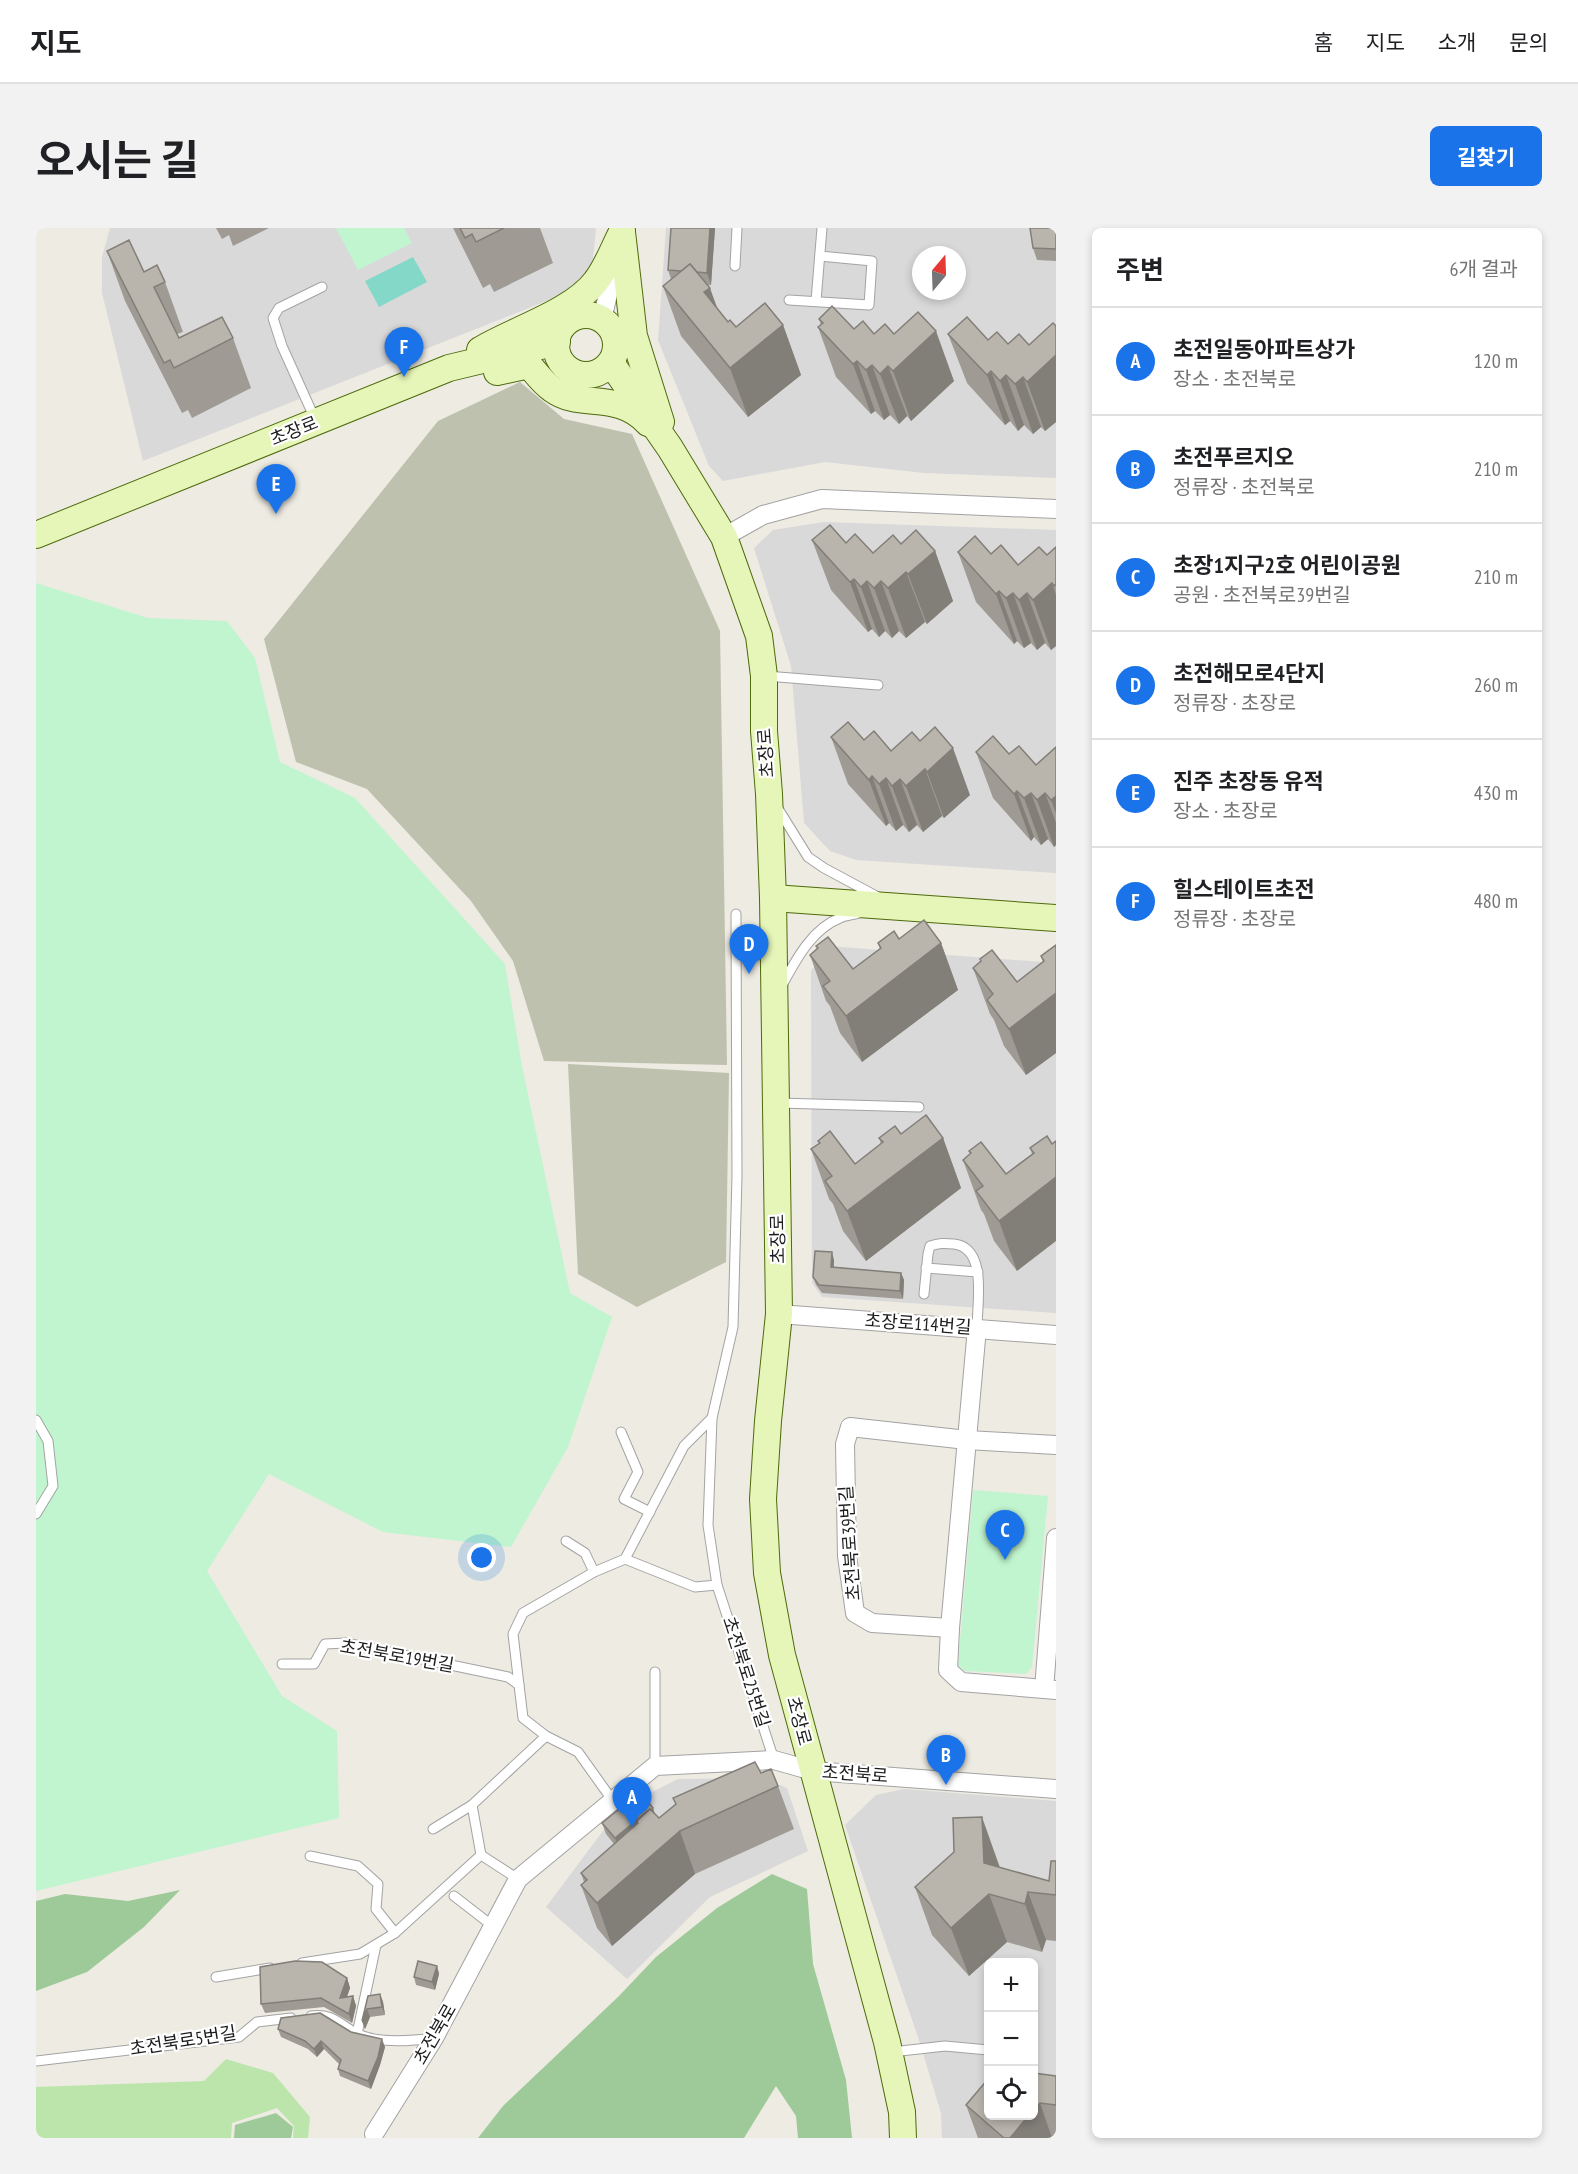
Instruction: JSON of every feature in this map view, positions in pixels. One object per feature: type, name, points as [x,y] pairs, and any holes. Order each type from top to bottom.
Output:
[{"type":"street","points":[[602,320],[623,230]]},
{"type":"street","points":[[449,368],[487,346],[544,319],[579,297],[596,282],[623,230]]},
{"type":"street","points":[[623,230],[634,336],[670,448]]},
{"type":"street","points":[[593,316],[602,320],[615,336],[617,346],[611,363],[601,372],[591,375],[580,375],[571,371],[559,357],[556,342],[560,330],[566,322],[574,318],[593,316]]},
{"type":"street","name":"초장로","points":[[36,535],[449,368],[556,342]]},
{"type":"street","name":"초장로","points":[[611,363],[670,448],[724,537],[759,636],[764,676],[764,731],[770,794],[779,1314],[763,1499],[767,1573],[782,1655],[889,2052],[902,2112],[903,2138]]},
{"type":"street","points":[[449,368],[481,376],[529,366],[553,390],[577,399],[624,406],[640,414],[670,448]]},
{"type":"street","points":[[724,537],[763,515],[822,499],[1056,509]]},
{"type":"street","points":[[773,898],[1056,918]]},
{"type":"street","name":"초장로114번길","points":[[779,1314],[1056,1335]]},
{"type":"street","points":[[977,1328],[948,1670],[961,1682],[1050,1690],[1056,1538]]},
{"type":"street","name":"초전북로39번길","points":[[950,1628],[872,1623],[855,1612],[847,1556],[845,1444],[850,1428],[967,1440],[1056,1445]]},
{"type":"street","name":"초전북로","points":[[376,2136],[434,2038],[518,1879],[655,1766],[774,1760],[813,1771],[1056,1789]]},
{"type":"lane","points":[[735,266],[737,228]]},
{"type":"lane","points":[[816,301],[822,228]]},
{"type":"lane","points":[[789,300],[869,305],[872,261],[820,256]]},
{"type":"lane","points":[[316,422],[282,346],[273,318],[279,308],[322,287]]},
{"type":"lane","points":[[764,676],[878,685]]},
{"type":"lane","points":[[770,794],[808,857],[893,905]]},
{"type":"lane","points":[[775,997],[802,950],[819,932],[839,918],[893,905]]},
{"type":"lane","name":"초전북로25번길","points":[[736,914],[737,1176],[733,1327],[712,1418],[708,1525],[717,1585],[774,1760]]},
{"type":"lane","points":[[777,1103],[919,1107]]},
{"type":"lane","points":[[924,1294],[930,1246],[941,1242],[961,1245],[970,1251],[978,1272],[977,1328]]},
{"type":"lane","points":[[926,1268],[978,1272]]},
{"type":"lane","points":[[613,1801],[578,1752],[546,1736],[523,1718],[513,1634],[523,1613],[594,1572],[625,1559],[684,1446],[712,1418]]},
{"type":"lane","points":[[36,1420],[48,1441],[53,1486],[36,1514]]},
{"type":"lane","points":[[621,1432],[638,1472],[624,1499],[650,1512]]},
{"type":"lane","points":[[566,1541],[585,1553],[594,1572]]},
{"type":"lane","points":[[625,1559],[695,1587],[717,1585]]},
{"type":"lane","name":"초전북로19번길","points":[[282,1664],[314,1664],[325,1644],[346,1643],[508,1677],[519,1685]]},
{"type":"lane","points":[[655,1672],[655,1766]]},
{"type":"lane","points":[[433,1829],[472,1805],[546,1736]]},
{"type":"lane","points":[[472,1805],[481,1855],[518,1879]]},
{"type":"lane","points":[[294,1965],[360,1954],[395,1933],[481,1855]]},
{"type":"lane","points":[[310,1856],[358,1866],[378,1884],[376,1909],[395,1933]]},
{"type":"lane","points":[[454,1896],[494,1927]]},
{"type":"lane","points":[[357,2034],[375,1945]]},
{"type":"lane","points":[[216,1977],[283,1966]]},
{"type":"lane","name":"초전북로5번길","points":[[36,2061],[239,2037],[257,2022],[324,2014],[357,2034],[390,2041],[434,2038]]},
{"type":"lane","points":[[889,2052],[945,2046],[984,2050]]},
{"type":"shaded area","points":[[110,228],[596,228],[592,269],[582,287],[143,461],[102,293],[102,257]]},
{"type":"shaded area","points":[[666,228],[1056,228],[1056,478],[924,473],[825,462],[723,481],[709,466],[658,340]]},
{"type":"shaded area","points":[[413,257],[427,282],[379,307],[365,281]]},
{"type":"shaded area","points":[[520,382],[564,419],[632,434],[720,631],[727,1065],[544,1061],[513,961],[471,901],[367,789],[296,762],[264,639],[438,421]]},
{"type":"shaded area","points":[[824,522],[1056,530],[1056,873],[856,860],[830,851],[804,823],[791,666],[754,548],[773,530]]},
{"type":"shaded area","points":[[828,946],[1056,963],[1056,1313],[822,1297],[812,1283],[811,971]]},
{"type":"shaded area","points":[[568,1064],[729,1073],[726,1262],[637,1307],[578,1274]]},
{"type":"shaded area","points":[[762,1778],[787,1788],[808,1851],[710,1897],[627,1979],[546,1907],[620,1808],[678,1779]]},
{"type":"shaded area","points":[[904,1789],[1056,1801],[1056,2138],[942,2138],[941,2113],[919,2040],[845,1825],[876,1795]]},
{"type":"green space","points":[[336,228],[404,228],[412,243],[358,270]]},
{"type":"green space","points":[[36,583],[148,618],[227,621],[255,658],[280,762],[355,798],[505,964],[522,1066],[570,1293],[612,1317],[568,1447],[511,1547],[383,1532],[269,1474],[207,1571],[282,1696],[337,1731],[339,1818],[36,1891]]},
{"type":"green space","points":[[973,1490],[1048,1496],[1032,1667],[1026,1674],[965,1671],[958,1665]]},
{"type":"green space","points":[[772,1874],[807,1889],[813,1964],[846,2080],[852,2138],[798,2138],[796,2116],[776,2086],[744,2138],[478,2138],[503,2106],[619,1996],[656,1957],[717,1908]]},
{"type":"green space","points":[[180,1890],[144,1927],[87,1972],[36,1991],[36,1901],[65,1894],[128,1901]]},
{"type":"green space","points":[[226,2059],[273,2073],[310,2117],[308,2138],[293,2138],[294,2126],[277,2108],[232,2123],[231,2138],[36,2138],[36,2087],[204,2081]]},
{"type":"green space","points":[[276,2113],[293,2127],[291,2138],[234,2138],[235,2125]]},
{"type":"building","points":[[460,228],[504,228],[476,242],[472,234],[465,238]]},
{"type":"building","points":[[671,228],[710,228],[707,273],[697,272],[690,264],[681,271],[668,270]]},
{"type":"building","points":[[1030,228],[1056,228],[1056,249],[1033,248]]},
{"type":"building","points":[[129,240],[144,272],[157,265],[165,282],[154,287],[179,338],[222,317],[233,338],[174,368],[170,360],[164,363],[107,251]]},
{"type":"building","points":[[690,264],[710,288],[704,292],[728,322],[730,320],[736,327],[765,303],[783,325],[730,368],[663,286]]},
{"type":"building","points":[[832,306],[854,329],[863,321],[874,334],[885,324],[894,334],[918,312],[936,331],[893,371],[888,366],[880,374],[872,365],[866,370],[857,361],[853,364],[818,327],[823,323],[819,319]]},
{"type":"building","points":[[967,317],[988,340],[997,332],[1008,344],[1019,334],[1029,345],[1053,323],[1056,326],[1056,355],[1027,382],[1023,377],[1015,384],[1006,375],[1000,381],[991,371],[987,375],[948,334]]},
{"type":"building","points":[[830,525],[846,543],[855,534],[873,553],[893,535],[901,544],[916,530],[935,551],[888,588],[881,581],[874,588],[867,581],[861,587],[854,579],[850,582],[812,540]]},
{"type":"building","points":[[975,536],[991,554],[1001,545],[1018,565],[1039,547],[1047,555],[1056,547],[1056,584],[1054,586],[1052,583],[1033,600],[1027,593],[1019,600],[1013,593],[1006,598],[999,591],[996,594],[958,552]]},
{"type":"building","points":[[848,722],[864,740],[874,731],[891,751],[912,732],[920,741],[935,727],[953,748],[927,772],[925,769],[906,786],[900,779],[892,786],[886,778],[879,784],[872,776],[869,780],[831,737]]},
{"type":"building","points":[[993,736],[1009,754],[1019,746],[1036,765],[1056,747],[1056,796],[1051,800],[1045,793],[1037,800],[1031,793],[1024,798],[1017,791],[1014,794],[976,752]]},
{"type":"building","points":[[924,920],[941,943],[846,1016],[823,986],[830,981],[810,955],[818,948],[816,946],[828,937],[853,969],[881,948],[878,943],[894,931],[899,939]]},
{"type":"building","points":[[1056,945],[1056,993],[1009,1029],[987,1000],[993,994],[973,968],[992,950],[1017,982],[1044,961],[1041,956]]},
{"type":"building","points":[[926,1115],[943,1138],[847,1211],[825,1181],[832,1176],[811,1149],[820,1143],[818,1141],[830,1131],[855,1164],[883,1142],[879,1138],[895,1126],[901,1134]]},
{"type":"building","points":[[1047,1136],[1052,1144],[1056,1141],[1056,1177],[999,1221],[976,1191],[983,1186],[963,1160],[971,1153],[969,1151],[981,1142],[1006,1174],[1034,1153],[1030,1148]]},
{"type":"building","points":[[815,1251],[832,1252],[831,1267],[901,1273],[900,1291],[819,1285],[813,1277]]},
{"type":"building","points":[[755,1762],[761,1773],[771,1769],[778,1786],[680,1831],[597,1903],[581,1885],[587,1880],[581,1873],[638,1823],[637,1821],[650,1809],[659,1818],[676,1804],[673,1798]]},
{"type":"building","points":[[640,1792],[653,1808],[615,1838],[602,1823]]},
{"type":"building","points":[[982,1817],[984,1863],[1049,1881],[1051,1861],[1056,1861],[1056,1895],[1028,1892],[1025,1904],[989,1894],[951,1928],[915,1887],[954,1852],[953,1818]]},
{"type":"building","points":[[295,1961],[322,1962],[347,1978],[340,1998],[353,1996],[349,2014],[321,1998],[261,2004],[260,1967]]},
{"type":"building","points":[[418,1961],[437,1966],[432,1982],[414,1977]]},
{"type":"building","points":[[380,1994],[382,2007],[367,2009],[362,2021],[368,1996]]},
{"type":"building","points":[[320,2013],[351,2032],[382,2039],[378,2057],[368,2081],[338,2069],[341,2060],[321,2041],[314,2049],[305,2041],[278,2029],[281,2018]]},
{"type":"building","points":[[1038,2074],[1056,2076],[1056,2105],[1040,2103],[1038,2106]]},
{"type":"building","points":[[984,2084],[984,2120],[1025,2120],[1010,2138],[1004,2138],[966,2105]]},
{"type":"place","name":"힐스테이트초전","points":[[404,377]]},
{"type":"place","name":"진주 초장동 유적","points":[[276,514]]},
{"type":"place","name":"초전해모로4단지","points":[[749,974]]},
{"type":"place","name":"초장1지구2호 어린이공원","points":[[1005,1560]]},
{"type":"place","name":"초전푸르지오","points":[[946,1785]]},
{"type":"place","name":"초전일동아파트상가","points":[[632,1827]]}]
